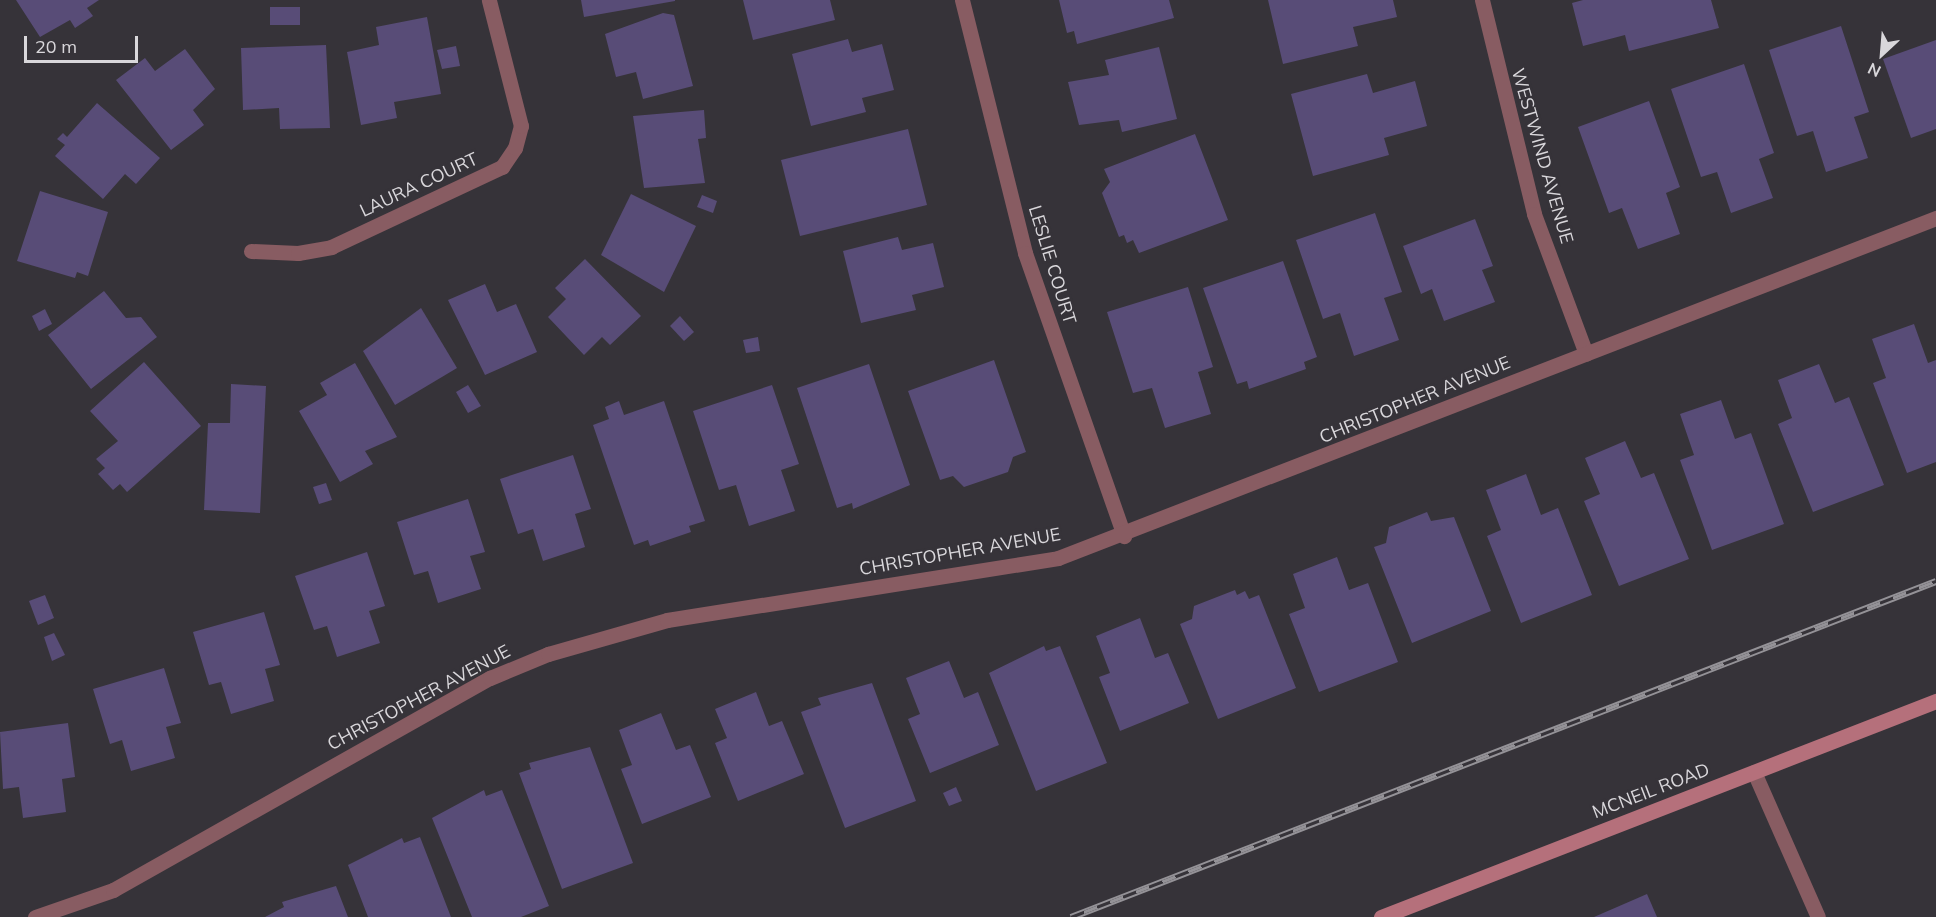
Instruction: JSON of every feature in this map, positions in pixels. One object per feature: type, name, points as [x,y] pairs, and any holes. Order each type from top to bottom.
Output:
[{"type":"main road","name":"MCNEIL ROAD","points":[[1381,917],[1936,701]]},
{"type":"street","name":"LAURA COURT","points":[[251,251],[298,254],[331,247],[502,166],[516,148],[521,126],[489,0]]},
{"type":"street","name":"LESLIE COURT","points":[[962,0],[1025,253],[1124,536]]},
{"type":"street","name":"WESTWIND AVENUE","points":[[1482,0],[1534,214],[1586,354]]},
{"type":"street","name":"CHRISTOPHER AVENUE","points":[[35,917],[113,890],[490,678],[548,654],[667,620],[1058,558],[1124,536],[1936,218]]},
{"type":"street","points":[[1754,772],[1818,917]]},
{"type":"building","points":[[16,0],[99,0],[87,8],[93,16],[75,28],[70,20],[40,37]]},
{"type":"building","points":[[581,0],[675,0],[675,1],[584,17]]},
{"type":"building","points":[[743,0],[830,0],[835,20],[753,40]]},
{"type":"building","points":[[1059,0],[1169,0],[1174,18],[1077,44],[1074,31],[1067,33]]},
{"type":"building","points":[[1268,0],[1393,0],[1397,17],[1353,27],[1358,46],[1283,64]]},
{"type":"building","points":[[1583,0],[1711,0],[1719,28],[1629,51],[1625,35],[1583,46],[1572,3]]},
{"type":"building","points":[[270,7],[300,7],[300,25],[270,25]]},
{"type":"building","points":[[663,13],[674,15],[693,86],[643,99],[636,72],[616,77],[605,34]]},
{"type":"building","points":[[427,17],[441,94],[394,102],[397,118],[361,125],[347,52],[379,45],[376,27]]},
{"type":"building","points":[[1841,26],[1869,112],[1854,117],[1868,158],[1826,172],[1813,131],[1797,136],[1769,50]]},
{"type":"building","points":[[848,39],[852,52],[882,44],[894,90],[862,98],[866,112],[811,126],[792,54]]},
{"type":"building","points":[[1936,40],[1936,129],[1911,138],[1883,59]]},
{"type":"building","points":[[326,45],[330,128],[280,129],[279,108],[243,110],[241,48]]},
{"type":"building","points":[[456,46],[460,66],[442,69],[437,50]]},
{"type":"building","points":[[1159,47],[1177,119],[1122,132],[1119,120],[1079,125],[1068,82],[1109,75],[1105,60]]},
{"type":"building","points":[[185,49],[215,89],[193,110],[204,125],[171,150],[116,80],[145,58],[155,71]]},
{"type":"building","points":[[1744,64],[1774,153],[1759,159],[1773,198],[1731,213],[1717,172],[1701,177],[1671,89]]},
{"type":"building","points":[[1367,74],[1373,93],[1415,81],[1427,126],[1384,138],[1389,155],[1313,176],[1291,94]]},
{"type":"building","points":[[1649,101],[1680,187],[1666,193],[1680,234],[1638,249],[1622,208],[1609,213],[1578,127]]},
{"type":"building","points":[[97,103],[160,158],[136,184],[125,174],[103,199],[55,156],[65,145],[57,139],[63,133],[67,137]]},
{"type":"building","points":[[704,110],[706,138],[698,139],[705,183],[644,188],[633,116]]},
{"type":"building","points":[[908,129],[927,205],[800,236],[781,160]]},
{"type":"building","points":[[1195,134],[1228,220],[1139,253],[1133,240],[1127,243],[1124,235],[1119,237],[1102,193],[1110,182],[1104,169]]},
{"type":"building","points":[[40,191],[108,212],[88,276],[77,272],[75,278],[17,261]]},
{"type":"building","points":[[631,194],[696,226],[664,292],[601,255]]},
{"type":"building","points":[[702,195],[717,201],[713,213],[697,207]]},
{"type":"building","points":[[1375,213],[1402,292],[1384,298],[1399,340],[1354,356],[1340,313],[1323,319],[1296,240]]},
{"type":"building","points":[[1475,219],[1493,266],[1482,270],[1495,302],[1444,321],[1432,289],[1421,294],[1403,246]]},
{"type":"building","points":[[898,237],[902,250],[933,243],[944,287],[912,295],[916,310],[861,323],[843,251]]},
{"type":"building","points":[[585,259],[641,316],[610,345],[602,337],[584,355],[548,317],[566,299],[555,288]]},
{"type":"building","points":[[1283,261],[1317,357],[1304,362],[1306,369],[1249,389],[1247,381],[1237,384],[1203,288]]},
{"type":"building","points":[[485,284],[497,312],[516,304],[537,352],[485,375],[448,300]]},
{"type":"building","points":[[1188,287],[1213,367],[1198,372],[1211,414],[1165,428],[1152,388],[1133,393],[1107,312]]},
{"type":"building","points":[[104,291],[126,318],[141,317],[157,337],[91,389],[48,335]]},
{"type":"building","points":[[421,308],[457,368],[395,405],[363,351]]},
{"type":"building","points":[[45,309],[52,324],[39,331],[32,316]]},
{"type":"building","points":[[680,316],[694,332],[684,341],[670,326]]},
{"type":"building","points":[[1914,324],[1928,363],[1936,360],[1936,462],[1907,473],[1873,383],[1886,378],[1872,339]]},
{"type":"building","points":[[758,337],[760,351],[746,353],[743,340]]},
{"type":"building","points":[[994,360],[1026,452],[1013,457],[1008,472],[964,487],[953,476],[940,480],[908,391]]},
{"type":"building","points":[[144,362],[201,426],[127,492],[120,484],[113,490],[98,474],[105,468],[96,459],[118,441],[90,411]]},
{"type":"building","points":[[355,363],[397,437],[365,451],[373,464],[340,482],[299,411],[327,395],[320,383]]},
{"type":"building","points":[[869,364],[910,485],[853,509],[852,503],[837,508],[797,388]]},
{"type":"building","points":[[1819,364],[1835,403],[1849,397],[1884,485],[1813,512],[1778,424],[1792,418],[1778,380]]},
{"type":"building","points":[[231,384],[266,386],[260,513],[204,510],[208,423],[230,423]]},
{"type":"building","points":[[468,385],[481,406],[468,413],[456,392]]},
{"type":"building","points":[[772,385],[799,464],[781,470],[795,511],[749,526],[736,485],[719,490],[693,411]]},
{"type":"building","points":[[1721,400],[1735,439],[1751,433],[1784,524],[1712,550],[1680,460],[1694,455],[1680,414]]},
{"type":"building","points":[[619,401],[624,415],[664,401],[705,521],[689,526],[691,532],[650,546],[648,540],[634,545],[593,425],[609,419],[605,407]]},
{"type":"building","points":[[1625,441],[1641,478],[1654,473],[1689,559],[1619,586],[1584,501],[1600,494],[1585,458]]},
{"type":"building","points":[[573,455],[591,509],[575,514],[585,547],[543,561],[533,529],[518,534],[500,479]]},
{"type":"building","points":[[1526,474],[1541,515],[1558,508],[1592,595],[1521,623],[1487,536],[1501,530],[1486,490]]},
{"type":"building","points":[[326,483],[332,500],[319,504],[313,487]]},
{"type":"building","points":[[468,499],[485,552],[470,556],[481,589],[438,603],[428,571],[414,575],[397,522]]},
{"type":"building","points":[[1427,512],[1431,521],[1454,517],[1491,611],[1412,643],[1374,547],[1386,543],[1389,527]]},
{"type":"building","points":[[367,552],[385,606],[369,611],[380,643],[337,657],[327,626],[314,630],[295,576]]},
{"type":"building","points":[[1337,557],[1349,590],[1368,583],[1398,662],[1319,692],[1289,614],[1305,608],[1293,574]]},
{"type":"building","points":[[1235,590],[1237,595],[1245,591],[1249,599],[1259,595],[1296,688],[1218,719],[1180,624],[1192,619],[1194,606]]},
{"type":"building","points":[[45,595],[54,618],[38,625],[29,601]]},
{"type":"building","points":[[264,612],[280,665],[265,669],[274,701],[231,714],[221,682],[209,685],[193,632]]},
{"type":"building","points":[[1140,618],[1155,658],[1168,653],[1189,703],[1120,731],[1099,677],[1110,673],[1096,636]]},
{"type":"building","points":[[54,633],[65,655],[52,661],[44,637]]},
{"type":"building","points":[[1044,646],[1046,651],[1060,646],[1107,763],[1036,791],[989,673]]},
{"type":"building","points":[[949,661],[964,698],[978,692],[999,745],[930,773],[908,719],[920,714],[906,678]]},
{"type":"building","points":[[164,668],[181,723],[166,727],[175,758],[131,771],[122,740],[110,744],[93,689]]},
{"type":"building","points":[[872,683],[916,801],[845,828],[801,712],[821,705],[818,698]]},
{"type":"building","points":[[756,692],[769,726],[782,721],[804,774],[738,801],[715,743],[727,738],[715,709]]},
{"type":"building","points":[[661,713],[676,750],[690,745],[711,797],[642,824],[621,769],[632,765],[619,730]]},
{"type":"building","points":[[68,723],[75,777],[62,779],[66,812],[23,818],[19,787],[3,789],[0,732]]},
{"type":"building","points":[[590,747],[633,863],[562,889],[519,773],[531,769],[529,763]]},
{"type":"building","points":[[956,787],[962,801],[949,806],[943,793]]},
{"type":"building","points":[[484,790],[486,796],[502,790],[549,906],[521,917],[472,917],[432,818]]},
{"type":"building","points":[[420,837],[451,917],[368,917],[348,865],[402,838],[404,843]]},
{"type":"building","points":[[336,886],[348,917],[265,917],[284,907],[282,902]]},
{"type":"building","points":[[1647,894],[1657,917],[1594,917]]},
{"type":"railway","points":[[1071,917],[1936,581]]}]
